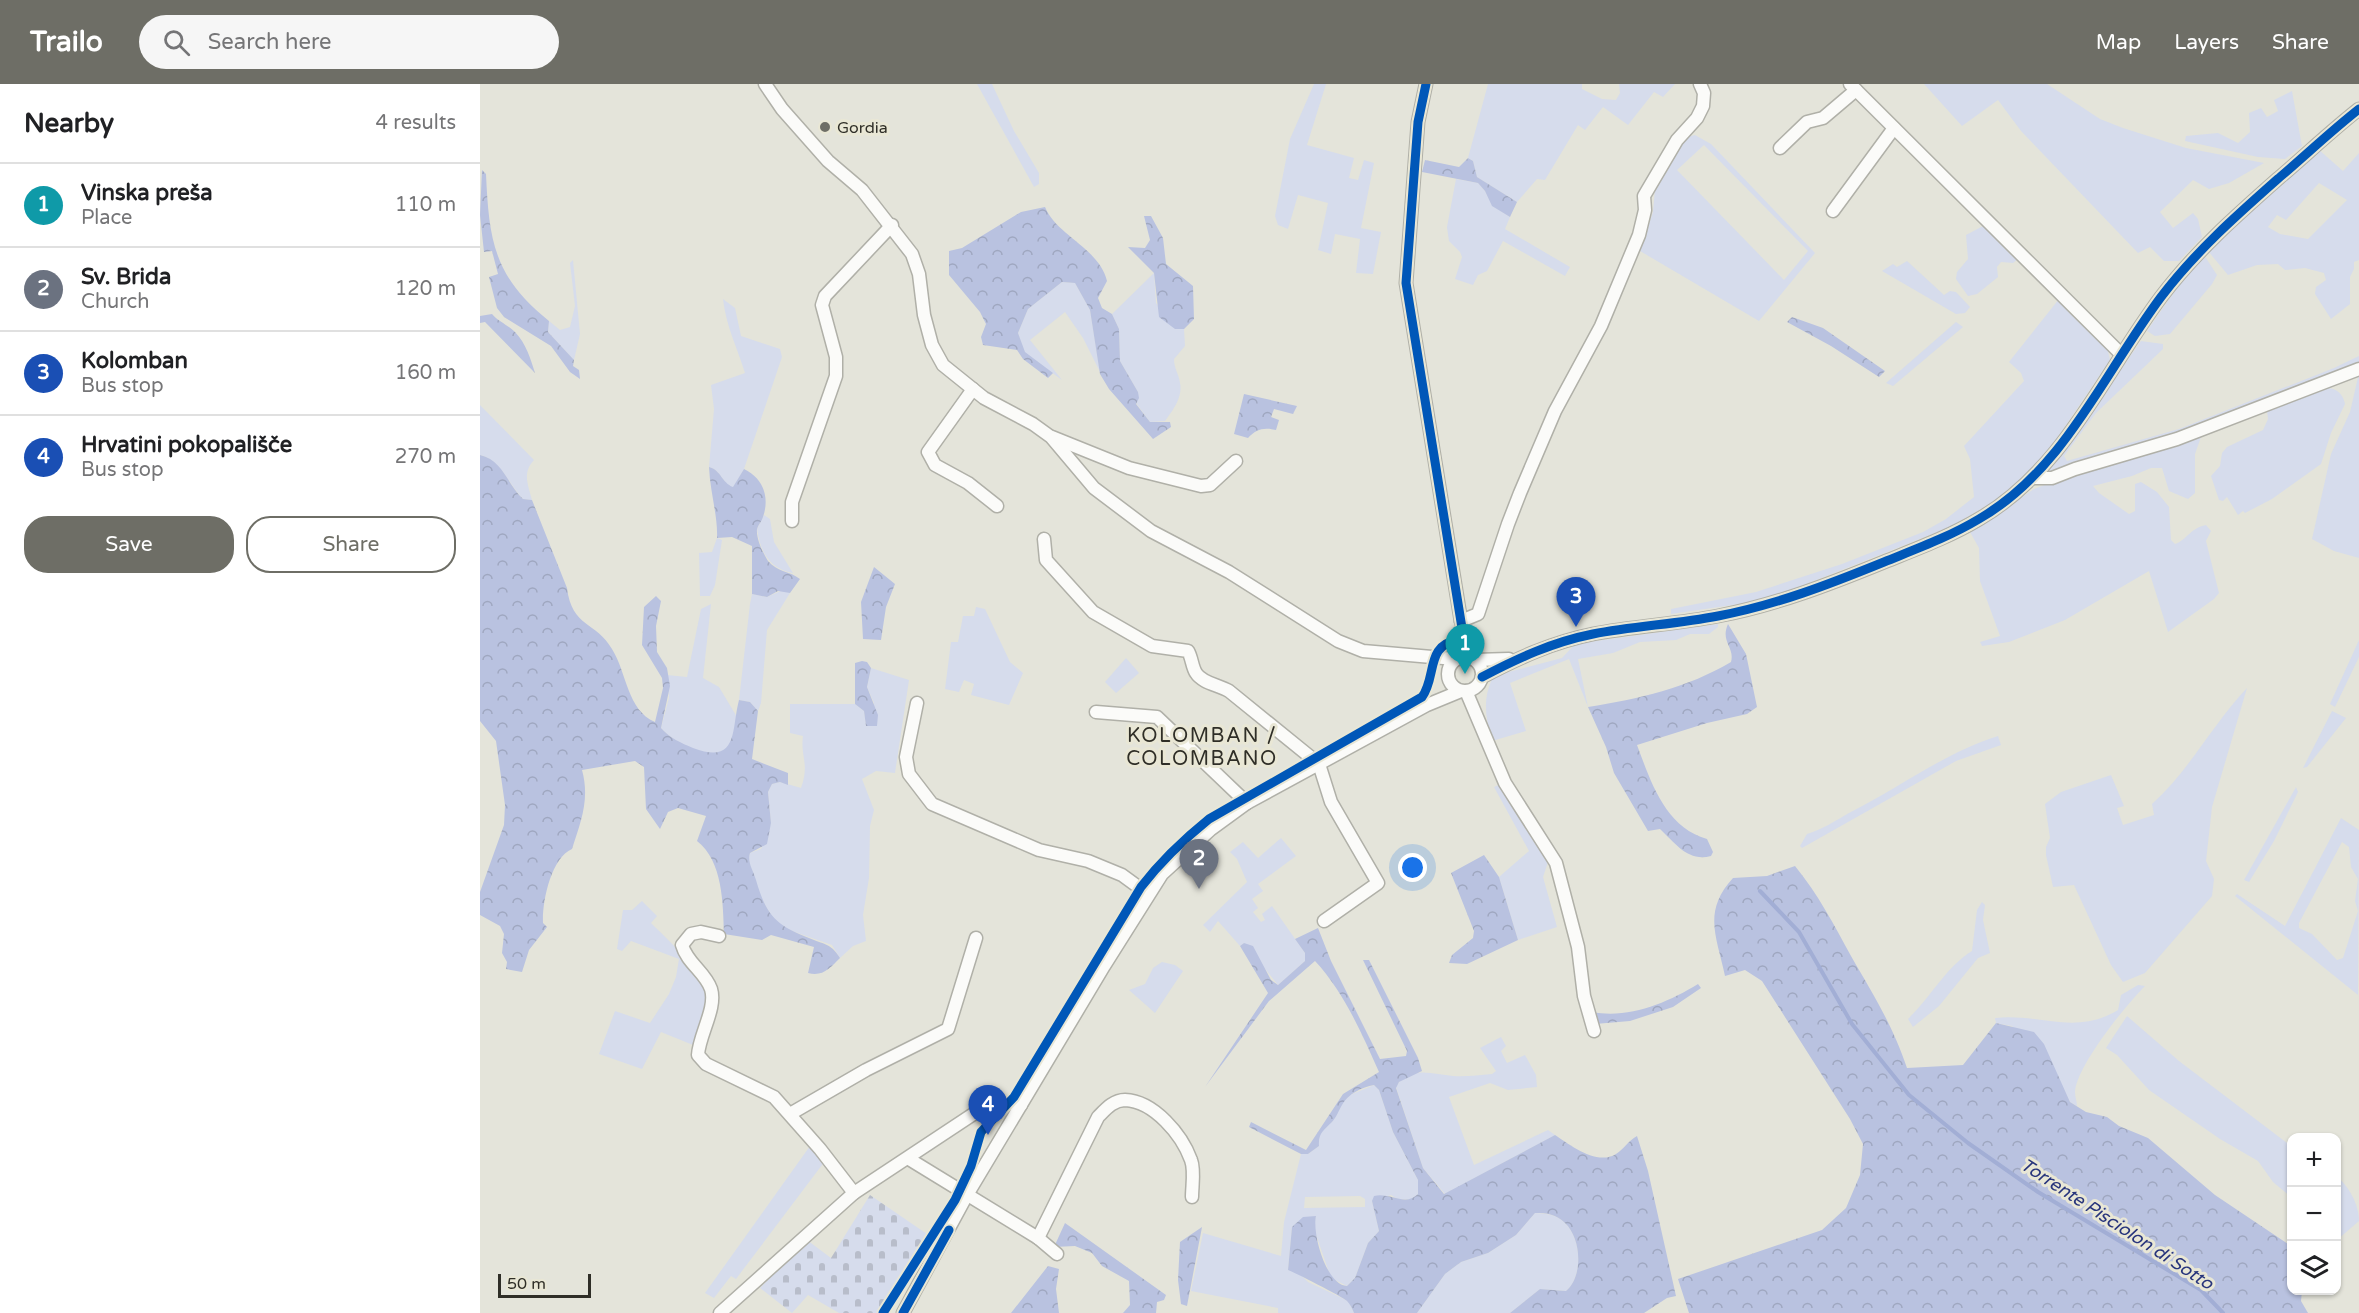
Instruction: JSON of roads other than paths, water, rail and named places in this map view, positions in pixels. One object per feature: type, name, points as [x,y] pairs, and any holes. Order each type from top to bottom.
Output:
[{"type":"street","points":[[765,84],[782,109],[828,161],[862,190],[892,225],[912,254],[919,274],[924,315],[932,345],[944,365],[973,389],[1051,437],[1129,468],[1201,486],[1210,485],[1236,461]]},
{"type":"street","points":[[1426,84],[1418,122],[1406,283],[1462,625],[1474,659],[1481,668],[1471,686],[1485,742],[1505,783],[1556,863],[1578,947],[1584,996],[1594,1031]]},
{"type":"street","points":[[1471,686],[1452,686],[1448,677],[1449,666],[1456,659],[1462,625],[1479,614],[1520,493],[1555,411],[1601,327],[1639,235],[1645,210],[1644,196],[1677,140],[1697,118],[1703,106],[1704,93],[1700,84]]},
{"type":"street","points":[[1780,148],[1807,122],[1823,118],[1853,87],[2121,354]]},
{"type":"street","points":[[903,1313],[967,1195],[1148,894],[1162,874],[1210,830],[1246,803],[1427,705],[1471,686],[1514,659],[1593,634],[1715,617],[1760,607],[1801,594],[1938,540],[1997,508],[2015,496],[2033,478],[2076,424],[2121,354],[2188,264],[2222,227],[2318,140],[2359,109]]},
{"type":"street","points":[[1833,211],[1894,128]]},
{"type":"street","points":[[792,521],[792,502],[836,376],[836,357],[822,305],[825,296],[892,225]]},
{"type":"street","points":[[2033,478],[2052,478],[2177,439],[2359,369]]},
{"type":"street","points":[[973,389],[928,452],[935,465],[968,483],[997,506]]},
{"type":"street","points":[[1051,437],[1094,488],[1151,531],[1229,572],[1338,641],[1363,651],[1419,657],[1514,659]]},
{"type":"street","points":[[1044,539],[1046,560],[1093,612],[1152,646],[1188,651],[1194,672],[1200,679],[1216,683],[1229,691],[1319,764],[1330,802],[1378,883],[1324,921]]},
{"type":"street","points":[[1419,657],[1448,677]]},
{"type":"street","points":[[1427,705],[1448,677]]},
{"type":"street","points":[[917,703],[906,758],[909,774],[932,804],[1039,850],[1096,865],[1122,875],[1148,894]]},
{"type":"street","points":[[1096,712],[1157,717],[1246,803]]},
{"type":"street","points":[[719,936],[701,932],[691,934],[682,945],[684,953],[712,991],[712,1002],[698,1055],[706,1064],[774,1097],[854,1193]]},
{"type":"street","points":[[789,1114],[866,1070],[948,1029],[976,938]]},
{"type":"street","points":[[1038,1238],[1098,1117],[1113,1103],[1125,1100],[1146,1107],[1171,1126],[1192,1161],[1192,1197]]},
{"type":"street","points":[[720,1313],[854,1193],[909,1159],[984,1107],[996,1103],[1021,1105]]},
{"type":"street","points":[[909,1159],[1038,1238],[1057,1254]]},
{"type":"waterway","name":"Torrente Pisciolon di Sotto","points":[[1760,891],[1799,932],[1852,1024],[1909,1095],[1968,1143],[2038,1192],[2201,1290],[2223,1313]]},
{"type":"place","name":"Gordia","points":[[825,127]]},
{"type":"place","name":"Kolomban","points":[[1576,627]]},
{"type":"place","name":"Vinska preša","points":[[1465,674]]},
{"type":"place","name":"Sv. Brida","points":[[1199,889]]},
{"type":"place","name":"Hrvatini pokopališče","points":[[988,1135]]},
{"type":"district","name":"KOLOMBAN / COLOMBANO","points":[[1202,746]]}]
